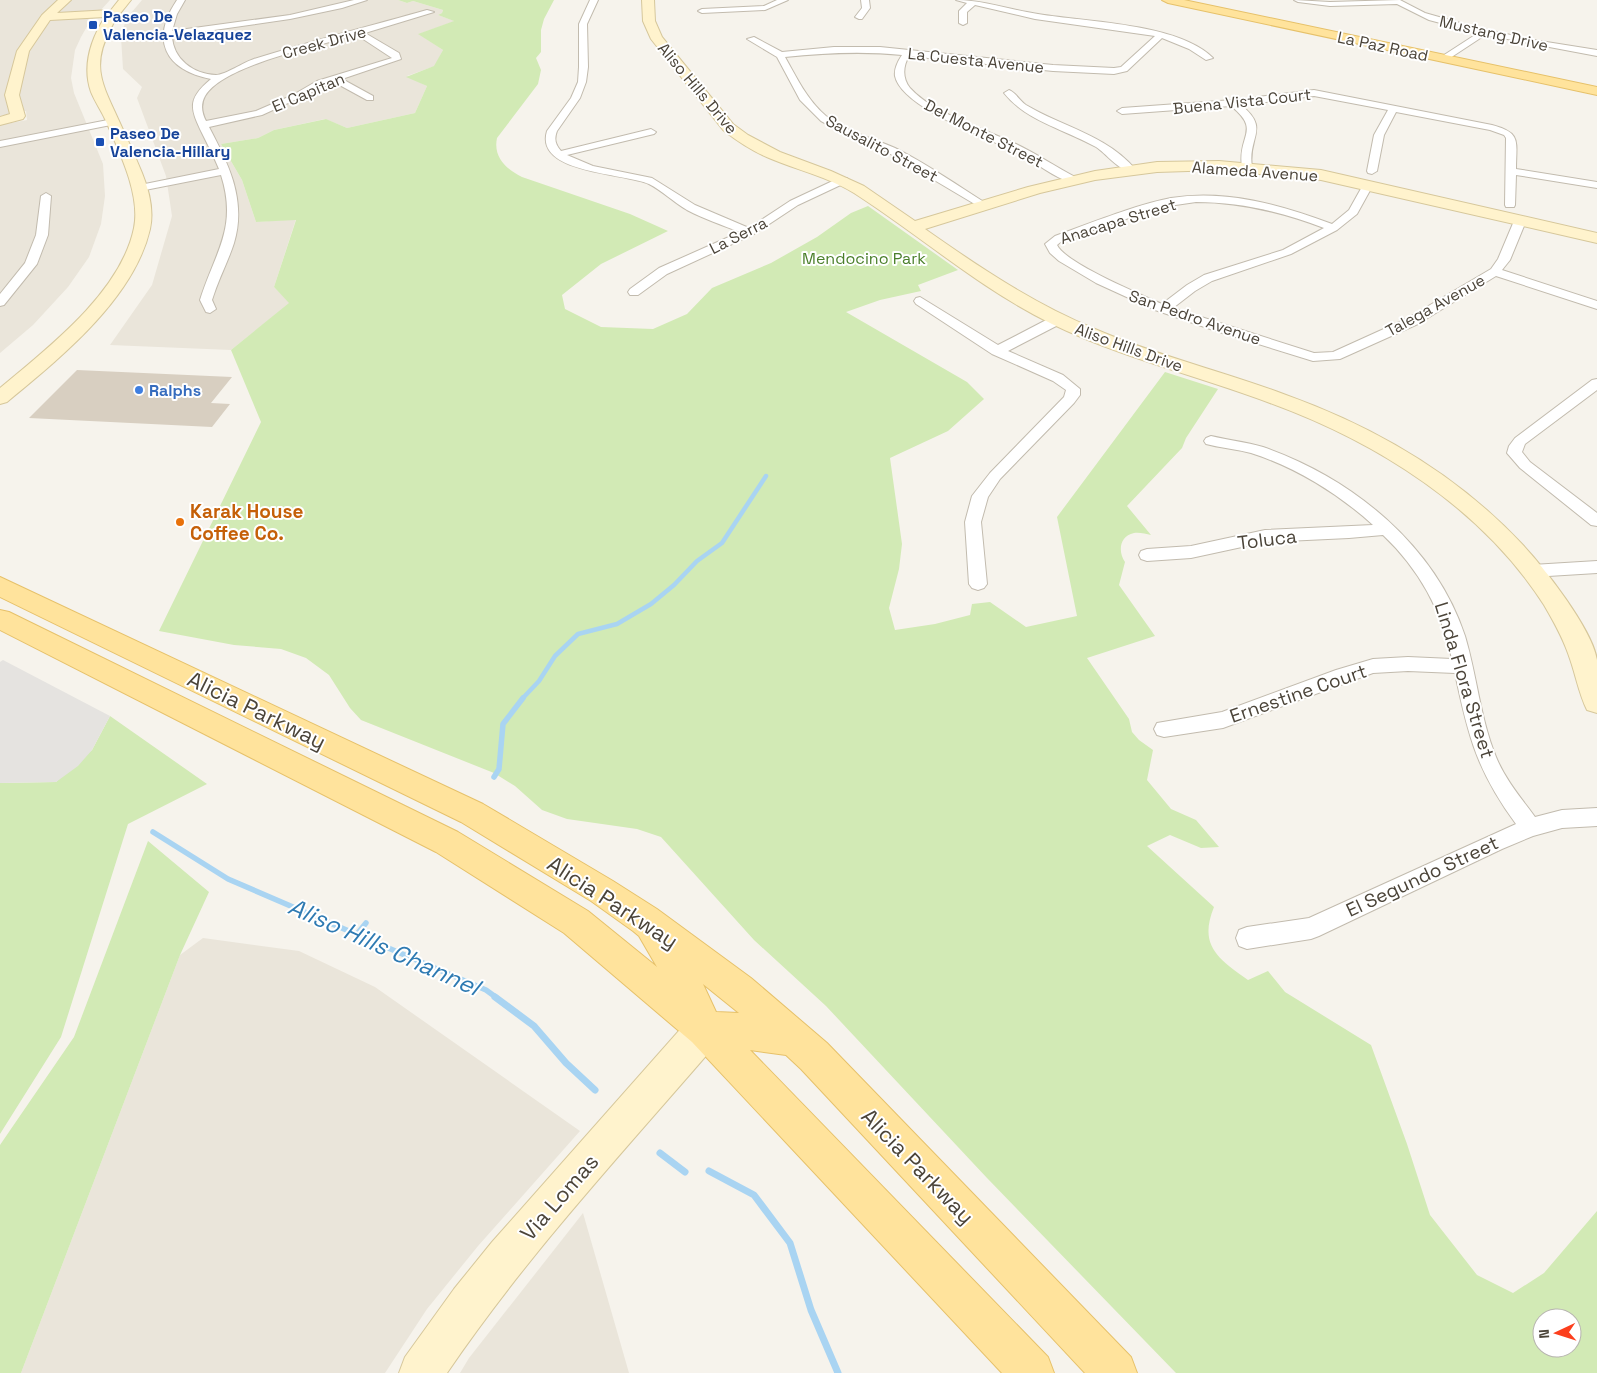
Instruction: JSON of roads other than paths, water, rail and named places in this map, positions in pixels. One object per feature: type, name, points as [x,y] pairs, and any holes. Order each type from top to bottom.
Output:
[{"type":"main road","name":"La Paz Road","points":[[1168,0],[1597,87]]},
{"type":"main road","name":"La Paz Road","points":[[1186,0],[1597,91]]},
{"type":"main road","name":"Alicia Parkway","points":[[0,586],[43,605],[472,813],[602,890],[645,920],[739,990],[814,1056],[1115,1373]]},
{"type":"main road","points":[[8,623],[43,605]]},
{"type":"main road","name":"Alicia Parkway","points":[[8,623],[446,842],[576,922],[705,1029],[1032,1373]]},
{"type":"main road","points":[[645,920],[681,974],[705,1029],[732,1030],[793,1038]]},
{"type":"street","points":[[5,120],[18,116],[12,95],[23,51],[46,17],[65,0]]},
{"type":"street","points":[[0,398],[65,342],[114,286],[136,247],[142,230],[144,213],[135,170],[120,143],[113,122],[96,86],[95,55],[100,33],[113,13],[125,0]]},
{"type":"street","points":[[180,0],[168,22],[167,34],[172,53],[177,61],[186,68],[220,78]]},
{"type":"street","points":[[167,34],[284,18],[363,0]]},
{"type":"street","points":[[594,0],[583,26],[585,64],[580,92],[571,107],[553,128],[549,137],[552,146],[559,154],[574,164],[648,180],[665,188],[682,202],[698,211],[750,232]]},
{"type":"street","name":"Aliso Hills Drive","points":[[648,0],[648,17],[654,34],[728,127],[741,139],[761,150],[843,180],[1023,302],[1057,320],[1141,354],[1261,392],[1310,410],[1358,433],[1405,460],[1451,492],[1496,532],[1532,571],[1574,635],[1597,702]]},
{"type":"street","points":[[702,11],[765,8],[784,0]]},
{"type":"street","points":[[859,18],[866,8],[865,0]]},
{"type":"street","points":[[960,0],[1044,18],[1119,28],[1160,36],[1201,52],[1209,58]]},
{"type":"street","points":[[1298,0],[1330,4],[1397,1]]},
{"type":"street","name":"Mustang Drive","points":[[1397,1],[1439,20],[1490,34],[1543,45],[1597,53]]},
{"type":"street","points":[[963,23],[964,11],[974,2]]},
{"type":"street","name":"Creek Drive","points":[[202,125],[197,113],[198,101],[207,88],[220,78],[256,61],[359,34],[430,12]]},
{"type":"street","points":[[46,17],[113,13]]},
{"type":"street","name":"El Capitan","points":[[202,125],[258,113],[288,101],[334,78],[396,59],[396,55],[359,34]]},
{"type":"street","points":[[1451,58],[1491,37],[1490,34]]},
{"type":"street","name":"La Cuesta Avenue","points":[[780,55],[834,50],[907,53],[1053,68],[1114,71],[1124,69],[1160,36]]},
{"type":"street","name":"Sausalito Street","points":[[751,38],[780,55],[805,100],[824,119],[853,135],[891,150],[915,163],[983,206]]},
{"type":"street","name":"Del Monte Street","points":[[907,53],[900,65],[900,78],[908,92],[922,103],[1024,151],[1073,180]]},
{"type":"street","points":[[334,78],[370,98]]},
{"type":"street","points":[[1009,93],[1021,106],[1101,146],[1130,170]]},
{"type":"street","name":"Buena Vista Court","points":[[1122,111],[1233,103],[1314,93],[1492,128],[1507,133],[1511,138],[1511,171]]},
{"type":"street","points":[[1233,103],[1246,113],[1254,123],[1253,132],[1244,149],[1247,167]]},
{"type":"street","points":[[1164,309],[1191,288],[1208,278],[1286,252],[1333,228],[1353,212],[1370,178],[1379,135],[1394,108]]},
{"type":"street","points":[[0,144],[30,142],[113,122]]},
{"type":"street","points":[[202,125],[232,186],[235,205],[232,231],[206,300],[210,309]]},
{"type":"street","points":[[559,154],[651,132]]},
{"type":"street","name":"Alameda Avenue","points":[[914,227],[1073,180],[1130,170],[1184,165],[1247,167],[1370,178],[1520,221],[1597,238]]},
{"type":"street","points":[[140,188],[224,171]]},
{"type":"street","points":[[1510,205],[1511,171],[1597,185]]},
{"type":"street","name":"La Serra","points":[[634,292],[664,271],[750,232],[794,203],[843,180]]},
{"type":"street","points":[[0,302],[15,286],[31,264],[42,235],[46,196]]},
{"type":"street","name":"Anacapa Street","points":[[1051,244],[1059,238],[1156,206],[1175,201],[1203,198],[1261,204],[1290,212],[1333,228]]},
{"type":"street","name":"Talega Avenue","points":[[1322,358],[1335,356],[1413,321],[1495,272],[1504,260],[1520,221]]},
{"type":"street","name":"San Pedro Avenue","points":[[1051,244],[1055,252],[1093,277],[1125,293],[1164,309],[1322,358]]},
{"type":"street","points":[[1495,272],[1597,305]]},
{"type":"street","points":[[0,287],[15,286]]},
{"type":"street","points":[[920,302],[997,351],[1066,383],[1073,389],[1073,394],[995,476],[980,496],[973,522],[978,584]]},
{"type":"street","points":[[997,351],[1057,320]]},
{"type":"street","points":[[1597,383],[1520,441],[1514,452],[1525,465],[1572,500],[1597,522]]},
{"type":"street","name":"Linda Flora Street","points":[[1211,441],[1255,450],[1291,466],[1358,504],[1388,529],[1412,554],[1436,586],[1451,622],[1486,757],[1502,788],[1531,827]]},
{"type":"street","name":"Toluca","points":[[1147,555],[1191,552],[1265,536],[1349,534],[1388,529]]},
{"type":"street","points":[[1532,571],[1597,568]]},
{"type":"street","name":"Ernestine Court","points":[[1164,729],[1223,720],[1343,675],[1373,666],[1408,664],[1463,666]]},
{"type":"street","name":"El Segundo Street","points":[[1247,938],[1311,928],[1494,842],[1531,827],[1562,819],[1597,818]]},
{"type":"street","name":"Via Lomas","points":[[422,1373],[468,1304],[705,1029]]},
{"type":"waterway","points":[[522,699],[539,681],[555,656],[578,634],[617,624],[651,604],[674,585],[697,561],[722,543],[766,476]]},
{"type":"waterway","points":[[494,777],[499,769],[503,724],[523,698]]},
{"type":"waterway","name":"Aliso Hills Channel","points":[[153,832],[228,879],[486,990],[497,998]]},
{"type":"waterway","points":[[357,934],[366,923]]},
{"type":"waterway","name":"Aliso Hills Channel","points":[[495,997],[534,1026],[566,1063],[595,1090]]},
{"type":"waterway","name":"Aliso Hills Channel","points":[[660,1153],[685,1172]]},
{"type":"waterway","name":"Aliso Hills Channel","points":[[709,1171],[754,1195],[790,1243],[811,1310],[838,1373]]},
{"type":"place","name":"Paseo De Valencia-Velazquez","points":[[93,25]]},
{"type":"place","name":"Paseo De Valencia-Hillary","points":[[100,142]]},
{"type":"place","name":"Ralphs","points":[[139,390]]},
{"type":"place","name":"Karak House Coffee Co.","points":[[180,522]]},
{"type":"park label","name":"Mendocino Park","points":[[864,258]]}]
